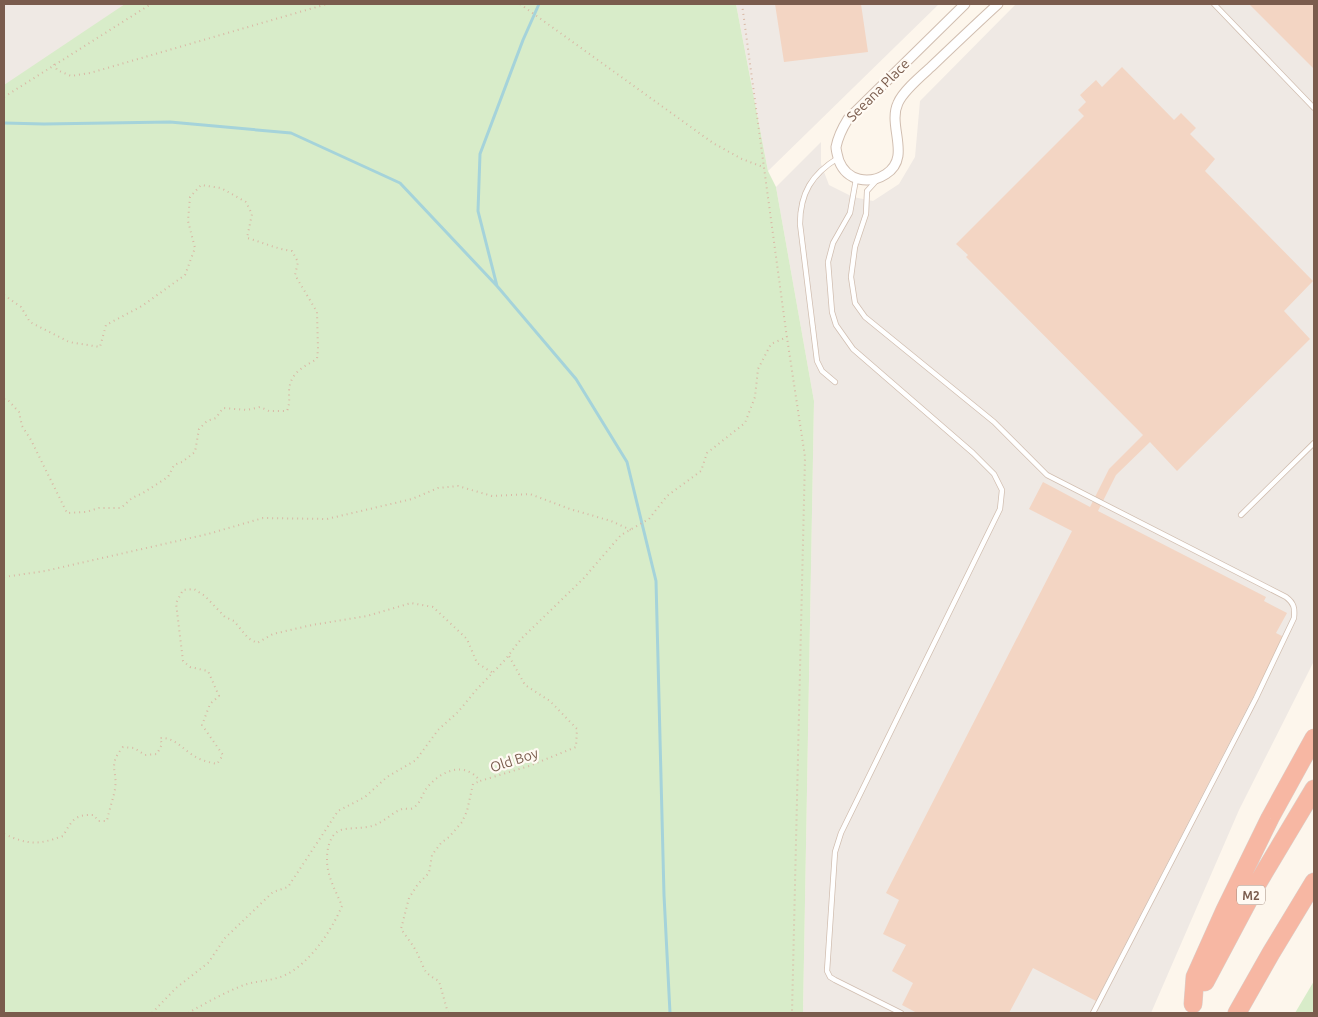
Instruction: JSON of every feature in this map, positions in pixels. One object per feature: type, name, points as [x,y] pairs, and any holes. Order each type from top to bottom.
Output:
[{"type":"highway","points":[[1191,1009],[1195,977],[1270,818],[1314,738]]},
{"type":"highway","name":"M2","points":[[1191,1009],[1256,886],[1314,789]]},
{"type":"highway","points":[[1237,1013],[1314,882]]},
{"type":"street","name":"Seeana Place","points":[[838,158],[836,148],[842,128],[848,119],[965,4]]},
{"type":"street","name":"Seeana Place","points":[[878,179],[888,173],[895,163],[900,150],[894,118],[898,102],[917,80],[998,4]]},
{"type":"street","points":[[838,158],[847,174],[856,179],[878,179]]},
{"type":"lane","points":[[1214,4],[1314,108]]},
{"type":"lane","points":[[835,382],[822,371],[817,361],[800,224],[800,206],[814,178],[827,164],[838,158]]},
{"type":"lane","points":[[856,179],[850,213],[833,243],[828,262],[832,312],[836,325],[852,349],[973,453],[994,474],[1002,490],[1000,510],[841,833],[835,852],[827,971],[830,977],[835,980],[901,1013]]},
{"type":"lane","points":[[878,179],[867,191],[866,214],[855,247],[852,277],[855,303],[865,317],[994,422],[1047,475],[1286,597],[1293,602],[1295,609],[1294,618],[1256,698],[1093,1013]]},
{"type":"lane","points":[[1241,514],[1314,443]]},
{"type":"path","points":[[4,97],[151,4]]},
{"type":"path","points":[[54,64],[57,70],[71,76],[90,73],[327,4]]},
{"type":"path","points":[[520,4],[713,143],[742,159],[763,167]]},
{"type":"path","points":[[742,4],[763,167],[805,457],[792,1013]]},
{"type":"path","points":[[4,295],[21,307],[30,322],[68,342],[100,347],[106,325],[142,306],[185,275],[195,248],[188,221],[190,197],[201,184],[221,188],[246,202],[252,214],[247,238],[262,242],[276,249],[292,251],[298,262],[295,275],[317,312],[318,349],[317,359],[298,370],[292,379],[289,391],[291,401],[286,411],[269,411],[260,407],[247,410],[223,408],[216,418],[207,421],[199,429],[195,452],[182,462],[174,465],[168,477],[132,498],[121,508],[99,508],[86,512],[67,513],[35,447],[22,426],[19,412],[4,398]]},
{"type":"path","points":[[152,1013],[176,988],[208,962],[225,938],[273,892],[288,887],[338,811],[365,797],[387,777],[416,760],[438,730],[458,712],[521,639],[583,579],[621,535],[649,519],[667,496],[701,471],[707,453],[745,423],[755,398],[758,369],[771,344],[787,337]]},
{"type":"path","points":[[4,577],[45,570],[208,534],[263,518],[327,519],[412,499],[438,488],[458,486],[492,496],[530,494],[570,509],[612,521],[631,530]]},
{"type":"path","points":[[4,834],[27,842],[43,843],[63,836],[72,820],[84,815],[94,815],[98,821],[107,821],[115,787],[113,767],[116,756],[123,747],[134,748],[145,756],[157,754],[162,744],[160,738],[166,738],[179,744],[192,755],[206,762],[217,764],[223,755],[216,748],[213,740],[202,725],[210,704],[219,696],[208,672],[190,667],[182,661],[176,603],[183,590],[194,588],[205,596],[225,617],[234,621],[248,638],[257,643],[273,634],[312,625],[367,616],[411,603],[433,607],[467,639],[476,663],[493,673]]},
{"type":"path","name":"Old Boy","points":[[188,1013],[239,987],[252,982],[278,978],[297,967],[320,943],[337,919],[342,906],[329,874],[328,863],[330,840],[339,830],[373,826],[385,821],[401,810],[412,808],[420,802],[433,782],[456,769],[464,768],[476,775],[480,781],[530,766],[576,747],[577,729],[550,701],[525,685],[508,656]]},
{"type":"path","points":[[448,1013],[440,981],[422,969],[419,956],[401,929],[409,898],[418,884],[429,873],[432,855],[462,822],[467,811],[473,784],[480,781]]},
{"type":"shaded area","points":[[4,4],[133,4],[4,86]]},
{"type":"shaded area","points":[[736,4],[939,4],[768,171]]},
{"type":"shaded area","points":[[1016,4],[1314,4],[1314,661],[1239,810],[1151,1013],[803,1013],[814,401],[776,187],[821,142],[821,164],[829,185],[853,197],[873,201],[899,184],[915,157],[920,101]]},
{"type":"green space","points":[[125,4],[736,4],[768,171],[776,187],[814,401],[803,1013],[4,1013],[4,85]]},
{"type":"green space","points":[[1314,981],[1314,1013],[1295,1013]]},
{"type":"building","points":[[775,4],[861,4],[868,52],[784,62]]},
{"type":"building","points":[[1249,4],[1314,4],[1314,69]]},
{"type":"building","points":[[1122,67],[1174,120],[1181,113],[1196,128],[1190,134],[1215,159],[1205,171],[1313,281],[1284,311],[1310,339],[1177,471],[1150,442],[1116,475],[1098,511],[1266,597],[1264,601],[1287,613],[1276,633],[1284,637],[1096,1001],[1033,968],[1009,1013],[917,1013],[902,1005],[913,983],[892,971],[906,945],[883,934],[899,900],[886,893],[1072,531],[1029,509],[1043,482],[1090,507],[1109,469],[1143,435],[966,257],[968,255],[956,244],[1084,116],[1078,110],[1086,102],[1080,95],[1096,80],[1102,87]]},
{"type":"waterway","points":[[539,4],[523,40],[480,154],[478,211],[497,286],[576,379],[627,462],[656,581],[664,895],[670,1013]]},
{"type":"waterway","points":[[4,123],[170,122],[291,133],[400,183],[497,286]]}]
